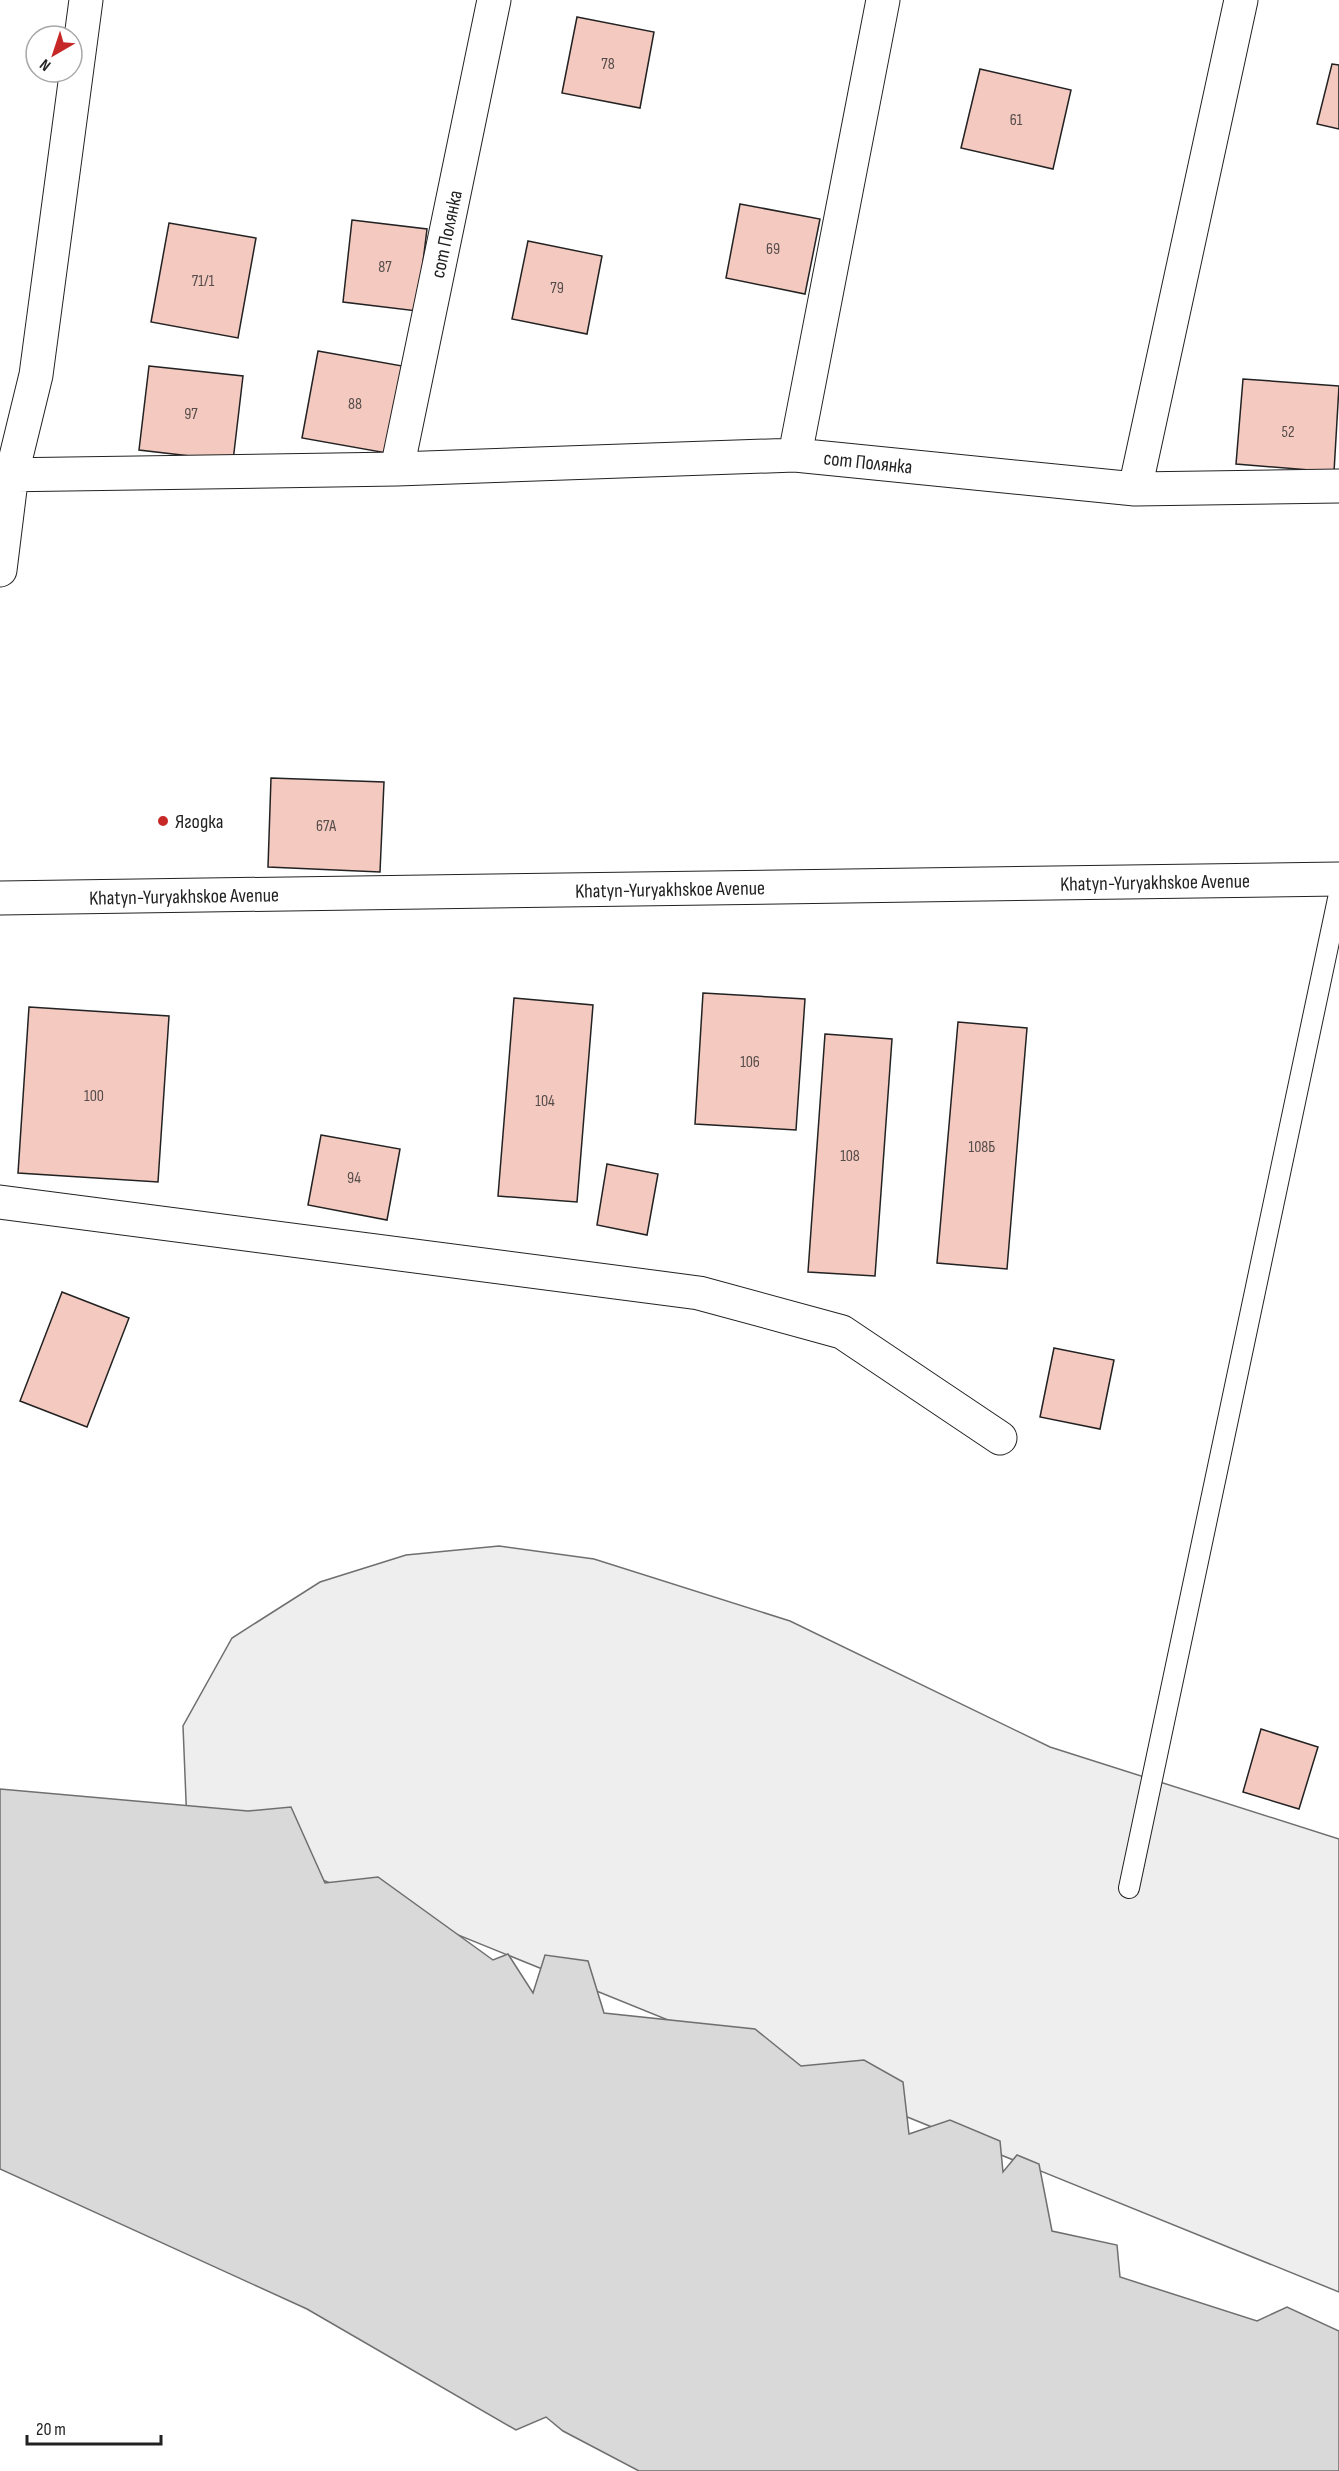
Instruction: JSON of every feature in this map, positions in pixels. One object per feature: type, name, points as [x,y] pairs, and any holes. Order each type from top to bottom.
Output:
[{"type":"street","points":[[0,570],[6,474],[36,375],[86,0]]},
{"type":"street","name":"сот Полянка","points":[[397,469],[494,0]]},
{"type":"street","points":[[795,455],[883,0]]},
{"type":"street","points":[[1135,489],[1241,0]]},
{"type":"street","name":"сот Полянка","points":[[6,474],[397,469],[795,455],[1135,489],[1339,486]]},
{"type":"street","name":"Khatyn-Yuryakhskoe Avenue","points":[[0,898],[1339,879]]},
{"type":"street","points":[[0,1202],[699,1293],[842,1332],[1000,1438]]},
{"type":"lane","points":[[1129,1888],[1339,894]]},
{"type":"shaded area","points":[[499,1546],[594,1559],[790,1621],[1050,1747],[1339,1839],[1339,2292],[187,1825],[183,1726],[232,1638],[320,1582],[406,1555]]},
{"type":"shaded area","points":[[0,1789],[248,1811],[291,1807],[325,1883],[378,1877],[493,1960],[508,1954],[533,1993],[545,1955],[588,1961],[604,2013],[755,2029],[801,2066],[864,2060],[903,2082],[909,2134],[950,2120],[1000,2141],[1003,2172],[1017,2155],[1039,2164],[1052,2231],[1117,2245],[1120,2277],[1257,2321],[1287,2307],[1339,2331],[1339,2471],[639,2471],[563,2431],[546,2417],[516,2430],[307,2309],[0,2169]]},
{"type":"building","points":[[577,17],[654,32],[640,108],[562,93]]},
{"type":"building","points":[[1332,64],[1339,65],[1339,129],[1317,124]]},
{"type":"building","points":[[980,69],[1071,90],[1053,169],[961,148]]},
{"type":"building","points":[[740,204],[820,219],[805,294],[726,278]]},
{"type":"building","points":[[352,220],[427,229],[417,311],[343,302]]},
{"type":"building","points":[[169,223],[256,238],[238,338],[151,322]]},
{"type":"building","points":[[528,241],[602,256],[587,334],[512,319]]},
{"type":"building","points":[[318,351],[408,367],[392,454],[302,438]]},
{"type":"building","points":[[149,366],[243,376],[233,461],[139,450]]},
{"type":"building","points":[[1243,379],[1339,386],[1334,472],[1236,464]]},
{"type":"building","points":[[271,778],[384,782],[380,872],[268,867]]},
{"type":"building","points":[[703,993],[805,999],[796,1130],[695,1124]]},
{"type":"building","points":[[514,998],[593,1005],[577,1202],[498,1196]]},
{"type":"building","points":[[29,1007],[169,1016],[158,1182],[18,1173]]},
{"type":"building","points":[[958,1022],[1027,1028],[1007,1269],[937,1263]]},
{"type":"building","points":[[825,1034],[892,1039],[875,1276],[808,1272]]},
{"type":"building","points":[[321,1135],[400,1149],[387,1220],[308,1205]]},
{"type":"building","points":[[607,1164],[658,1174],[647,1235],[597,1225]]},
{"type":"building","points":[[62,1292],[129,1318],[87,1427],[20,1401]]},
{"type":"building","points":[[1054,1348],[1114,1360],[1100,1429],[1040,1417]]},
{"type":"building","points":[[1261,1729],[1318,1747],[1299,1809],[1243,1792]]},
{"type":"place","name":"Ягодка","points":[[163,821]]}]
